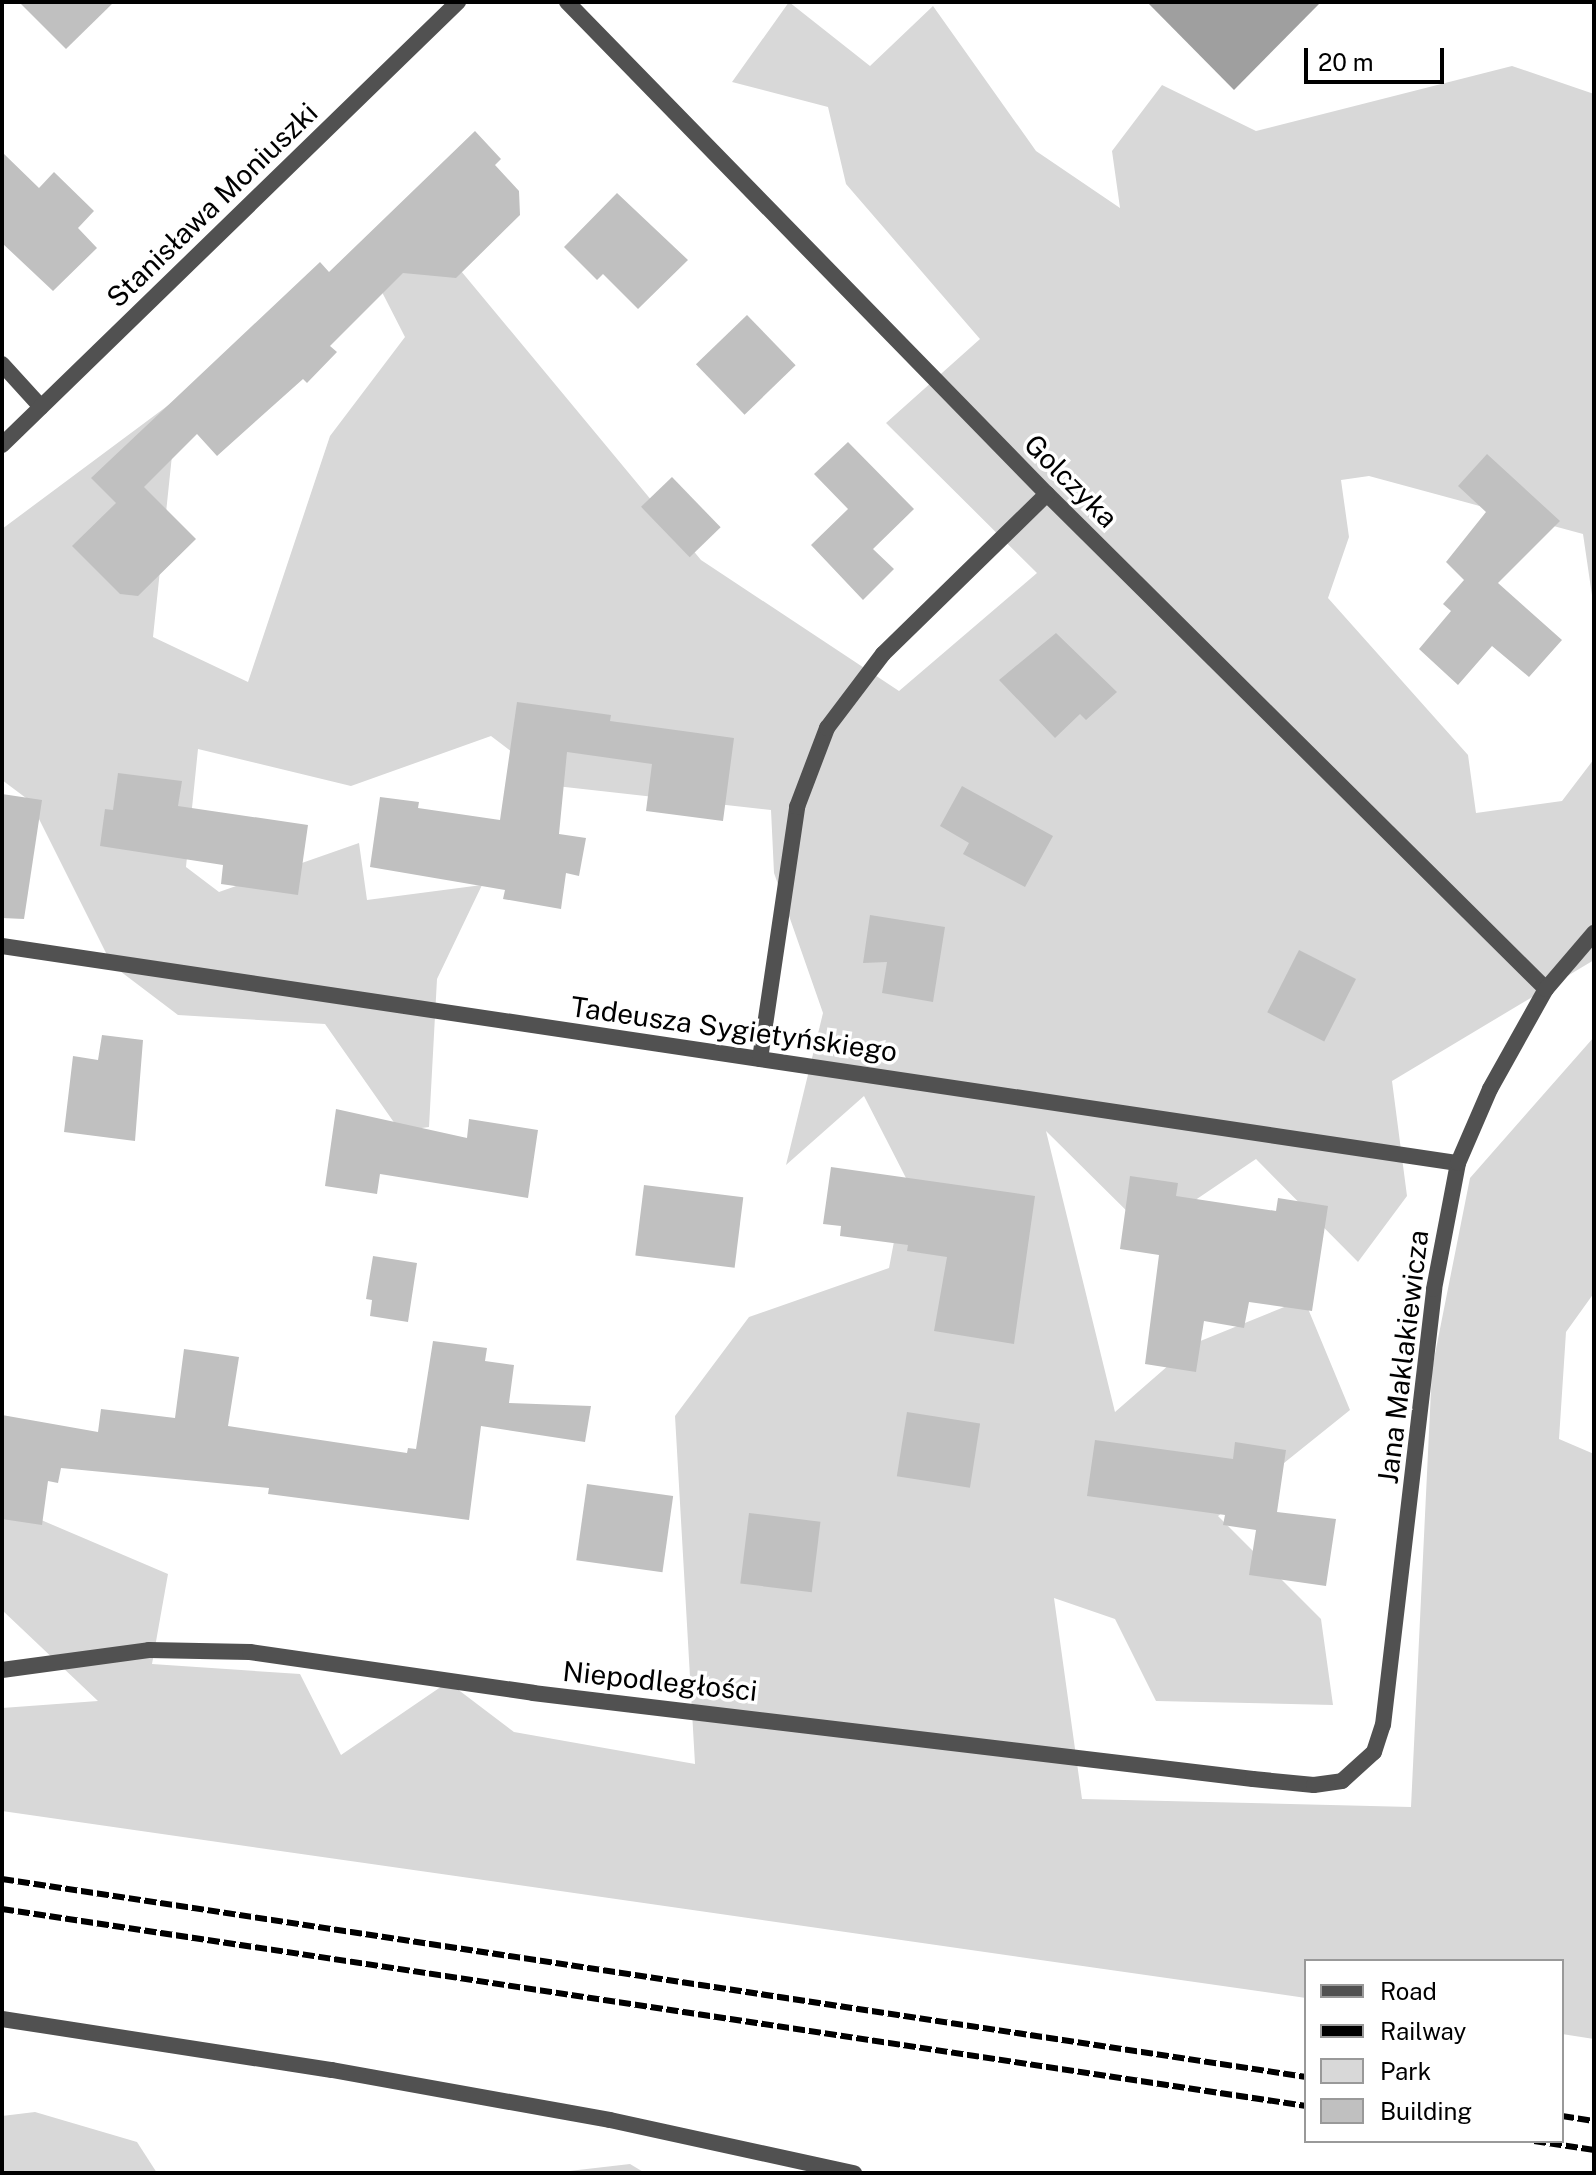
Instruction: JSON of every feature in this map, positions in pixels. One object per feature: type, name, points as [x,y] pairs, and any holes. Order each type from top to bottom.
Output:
[{"type":"street","name":"Stanisława Moniuszki","points":[[2,445],[458,2]]},
{"type":"street","name":"Golczyka","points":[[567,2],[1047,494],[1546,989]]},
{"type":"street","points":[[2,364],[41,407]]},
{"type":"street","points":[[760,1059],[797,807],[827,728],[883,654],[1047,494]]},
{"type":"street","name":"Jana Maklakiewicza","points":[[1314,1785],[1342,1781],[1361,1768],[1374,1752],[1383,1725],[1434,1289],[1458,1163],[1490,1089],[1546,989],[1594,933]]},
{"type":"street","name":"Tadeusza Sygietyńskiego","points":[[2,946],[1458,1163]]},
{"type":"street","name":"Niepodległości","points":[[2,1670],[149,1650],[250,1652],[533,1693],[1314,1785]]},
{"type":"street","points":[[2,2019],[332,2070],[610,2120],[854,2173]]},
{"type":"green space","points":[[789,2],[870,66],[933,6],[1036,151],[1120,208],[1112,151],[1162,85],[1256,131],[1512,66],[1594,94],[1594,609],[1583,534],[1369,476],[1341,480],[1349,537],[1328,598],[1468,755],[1476,813],[1562,801],[1594,759],[1594,960],[1392,1081],[1407,1196],[1358,1262],[1256,1159],[1148,1232],[1046,1131],[1115,1412],[1193,1344],[1304,1299],[1350,1410],[1218,1516],[1321,1619],[1333,1705],[1156,1701],[1115,1619],[1054,1598],[1082,1799],[1411,1807],[1432,1369],[1470,1178],[1594,1037],[1594,1293],[1566,1332],[1559,1439],[1594,1454],[1594,2039],[1564,2034],[1564,1959],[1304,1959],[1304,1998],[2,1811],[2,1708],[98,1701],[2,1610],[2,1522],[13,1508],[168,1574],[152,1664],[300,1674],[341,1755],[448,1682],[514,1732],[695,1764],[675,1416],[749,1317],[889,1268],[906,1178],[864,1096],[786,1165],[823,1013],[774,873],[771,810],[556,786],[491,736],[351,786],[198,749],[186,867],[219,892],[359,843],[367,900],[482,885],[437,979],[429,1127],[400,1131],[325,1024],[178,1015],[112,965],[30,801],[2,780],[2,529],[178,398],[153,637],[248,682],[330,436],[405,337],[363,255],[417,218],[701,560],[899,691],[1037,573],[886,423],[980,339],[846,184],[828,107],[732,82]]},
{"type":"green space","points":[[35,2112],[137,2142],[157,2173],[2,2173],[2,2116]]},
{"type":"green space","points":[[630,2164],[645,2173],[552,2173]]},
{"type":"shaded area","points":[[1147,2],[1321,2],[1234,90]]},
{"type":"building","points":[[19,2],[114,2],[66,49]]},
{"type":"building","points":[[475,131],[501,159],[495,165],[519,191],[520,215],[456,278],[403,273],[330,346],[337,352],[307,383],[303,379],[217,456],[197,434],[144,487],[196,539],[138,596],[120,594],[72,546],[116,503],[91,478],[320,262],[329,272]]},
{"type":"building","points":[[2,152],[39,188],[54,172],[94,211],[78,228],[97,248],[53,291],[2,243]]},
{"type":"building","points":[[617,193],[688,260],[638,309],[603,274],[597,280],[564,247]]},
{"type":"building","points":[[747,315],[796,365],[745,415],[696,364]]},
{"type":"building","points":[[848,442],[914,509],[873,549],[894,569],[863,600],[811,545],[848,509],[814,474]]},
{"type":"building","points":[[1487,454],[1560,521],[1498,583],[1562,640],[1529,677],[1492,646],[1458,685],[1419,649],[1451,611],[1443,604],[1464,580],[1446,562],[1486,512],[1458,486]]},
{"type":"building","points":[[672,477],[721,527],[690,557],[641,507]]},
{"type":"building","points":[[1056,633],[1117,692],[1086,720],[1080,714],[1055,738],[999,680]]},
{"type":"building","points":[[517,702],[611,715],[610,721],[734,738],[723,821],[646,811],[652,764],[567,752],[559,834],[586,838],[579,876],[566,873],[561,909],[503,899],[505,890],[370,867],[380,797],[419,802],[418,808],[500,820]]},
{"type":"building","points":[[118,773],[182,781],[178,806],[308,825],[298,895],[221,884],[223,865],[100,846],[105,809],[113,810]]},
{"type":"building","points":[[962,786],[1053,836],[1025,887],[963,854],[969,843],[940,826]]},
{"type":"building","points":[[2,794],[42,800],[24,919],[2,918]]},
{"type":"building","points":[[870,915],[945,927],[933,1002],[882,993],[887,962],[863,963]]},
{"type":"building","points":[[1299,950],[1356,979],[1324,1041],[1267,1012]]},
{"type":"building","points":[[102,1035],[143,1040],[135,1141],[64,1132],[73,1056],[98,1060]]},
{"type":"building","points":[[336,1109],[467,1138],[469,1119],[538,1130],[528,1198],[380,1174],[377,1194],[325,1186]]},
{"type":"building","points":[[831,1167],[1035,1196],[1014,1344],[934,1331],[947,1257],[907,1251],[908,1245],[840,1236],[841,1226],[823,1224]]},
{"type":"building","points":[[1130,1176],[1178,1183],[1176,1196],[1276,1211],[1278,1198],[1328,1206],[1312,1311],[1249,1302],[1244,1328],[1204,1321],[1196,1372],[1145,1364],[1159,1255],[1120,1249]]},
{"type":"building","points":[[644,1185],[743,1197],[735,1268],[635,1255]]},
{"type":"building","points":[[373,1256],[417,1263],[408,1322],[370,1316],[372,1300],[366,1299]]},
{"type":"building","points":[[433,1341],[487,1348],[485,1361],[514,1365],[509,1403],[591,1406],[585,1442],[481,1426],[469,1520],[268,1494],[269,1488],[61,1468],[58,1483],[48,1481],[42,1525],[2,1519],[2,1415],[98,1432],[101,1409],[175,1418],[184,1349],[239,1357],[228,1426],[407,1453],[408,1448],[416,1449]]},
{"type":"building","points":[[907,1412],[980,1424],[970,1488],[897,1476]]},
{"type":"building","points":[[1095,1440],[1233,1459],[1235,1442],[1286,1450],[1277,1512],[1336,1519],[1326,1586],[1249,1575],[1256,1530],[1223,1525],[1225,1515],[1087,1496]]},
{"type":"building","points":[[587,1484],[673,1496],[662,1572],[576,1560]]},
{"type":"building","points":[[749,1513],[820,1522],[812,1592],[740,1583]]},
{"type":"railway","points":[[2,1879],[1304,2077]]},
{"type":"railway","points":[[2,1909],[1304,2106]]},
{"type":"railway","points":[[1564,2116],[1594,2121]]},
{"type":"railway","points":[[1547,2143],[1594,2150]]}]
